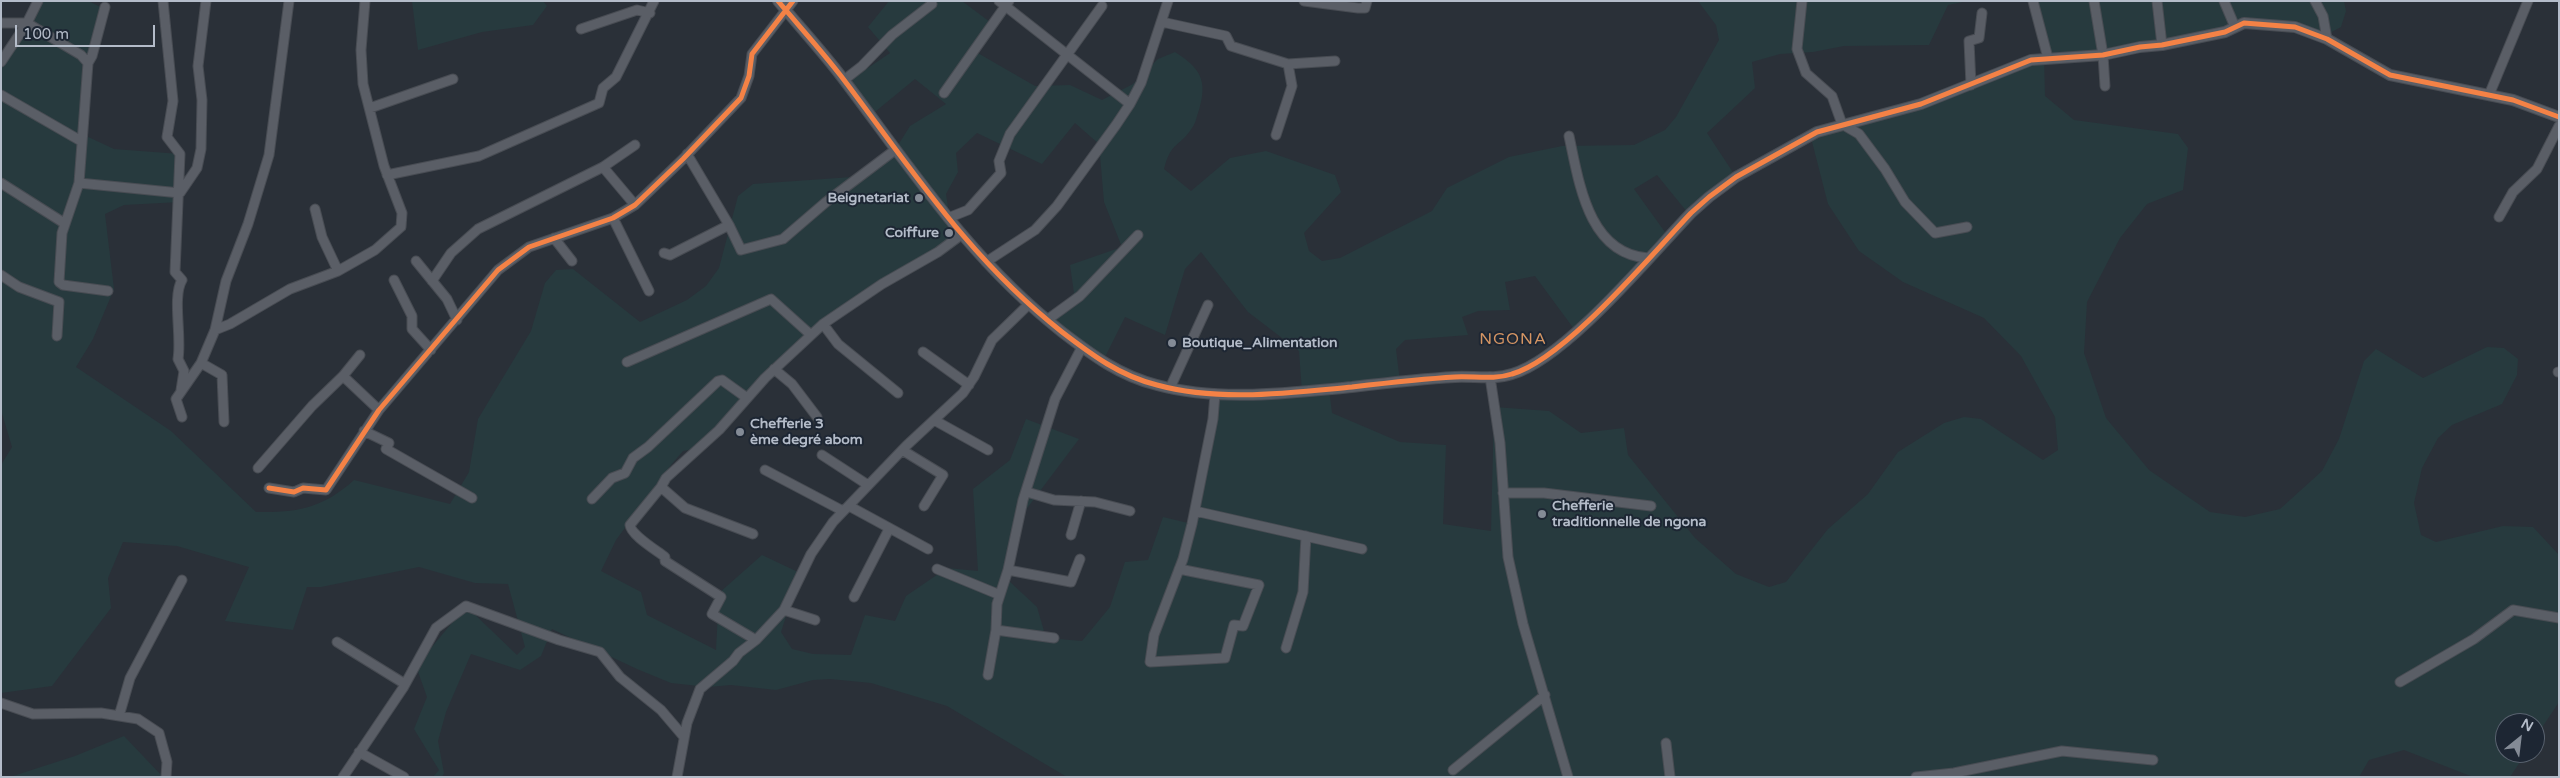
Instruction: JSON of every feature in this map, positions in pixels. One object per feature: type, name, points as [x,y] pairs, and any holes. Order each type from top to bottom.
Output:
[{"type":"street","points":[[1,62],[27,23],[38,1]]},
{"type":"street","points":[[163,1],[173,101],[167,137],[180,154],[176,272],[182,280],[177,296],[180,346],[178,359],[184,370],[180,392]]},
{"type":"street","points":[[180,193],[197,168],[201,149],[202,100],[198,66],[206,1]]},
{"type":"street","points":[[182,417],[176,401],[180,392],[201,363],[215,330],[226,281],[248,224],[269,155],[289,1]]},
{"type":"street","points":[[215,330],[230,324],[290,289],[338,271],[375,250],[400,227],[402,213],[387,175],[362,84],[361,50],[365,1]]},
{"type":"street","points":[[387,175],[479,156],[599,103],[603,88],[616,77],[650,13],[654,1]]},
{"type":"street","points":[[778,1],[844,80],[948,218],[986,262],[1028,305],[1082,347],[1120,372],[1170,388],[1215,394],[1302,392],[1446,378],[1511,375],[1547,356],[1591,318],[1708,196],[1727,183],[1817,132],[1921,104],[2031,60],[2103,55],[2224,32],[2244,22],[2259,26],[2269,24],[2295,27],[2327,39],[2390,75],[2513,100],[2559,117]]},
{"type":"street","points":[[269,488],[294,492],[303,488],[326,490],[379,410],[498,270],[529,247],[612,218],[635,205],[741,98],[749,76],[752,54],[787,12],[793,1]]},
{"type":"street","points":[[986,262],[1035,230],[1057,206],[1130,104],[1162,22],[1168,1]]},
{"type":"street","points":[[1304,1],[1358,8],[1364,8],[1366,1]]},
{"type":"street","points":[[1802,1],[1797,48],[1799,57],[1806,73],[1832,96],[1842,124],[1858,134],[1885,169],[1905,202],[1935,233],[1967,227]]},
{"type":"street","points":[[2033,1],[2048,58]]},
{"type":"street","points":[[2094,1],[2103,55],[2105,86]]},
{"type":"street","points":[[2157,1],[2162,45]]},
{"type":"street","points":[[2224,1],[2234,27]]},
{"type":"street","points":[[2315,1],[2323,16],[2327,39]]},
{"type":"street","points":[[2489,95],[2528,1]]},
{"type":"street","points":[[944,93],[1005,3],[1130,104]]},
{"type":"street","points":[[844,80],[862,66],[892,35],[932,4]]},
{"type":"street","points":[[948,218],[968,210],[1001,173],[998,161],[1010,134],[1069,56],[1102,6]]},
{"type":"street","points":[[57,336],[64,223],[80,183],[88,63],[92,56],[105,8]]},
{"type":"street","points":[[581,29],[637,10],[650,13]]},
{"type":"street","points":[[1970,85],[1969,41],[1979,38],[1982,13]]},
{"type":"street","points":[[1162,22],[1226,36],[1231,46],[1288,64],[1335,61]]},
{"type":"street","points":[[1,23],[27,23],[81,55],[88,63]]},
{"type":"street","points":[[1276,135],[1292,86],[1288,64]]},
{"type":"street","points":[[370,108],[452,79]]},
{"type":"street","points":[[1,95],[82,141]]},
{"type":"street","points":[[2499,217],[2513,192],[2537,169],[2559,126]]},
{"type":"street","points":[[1569,136],[1583,201],[1603,236],[1630,257],[1648,258]]},
{"type":"street","points":[[432,281],[451,253],[478,229],[603,168],[635,145]]},
{"type":"street","points":[[687,154],[741,250],[783,239],[826,202],[895,150]]},
{"type":"street","points":[[603,168],[635,205]]},
{"type":"street","points":[[1,183],[64,223]]},
{"type":"street","points":[[80,183],[180,193]]},
{"type":"street","points":[[315,209],[322,237],[338,271]]},
{"type":"street","points":[[612,218],[649,291]]},
{"type":"street","points":[[664,253],[670,255],[728,225]]},
{"type":"street","points":[[756,640],[712,614],[721,597],[666,561],[665,557],[633,534],[630,529],[633,521],[661,487],[666,478],[719,430],[774,369],[823,324],[882,284],[938,252],[962,235]]},
{"type":"street","points":[[1047,320],[1080,296],[1138,235]]},
{"type":"street","points":[[554,238],[572,261]]},
{"type":"street","points":[[416,261],[447,299],[457,320]]},
{"type":"street","points":[[1,275],[19,286],[59,302]]},
{"type":"street","points":[[394,280],[412,316],[412,330],[431,350]]},
{"type":"street","points":[[60,284],[108,291]]},
{"type":"street","points":[[627,362],[771,299],[811,335]]},
{"type":"street","points":[[677,777],[684,737],[694,702],[700,689],[732,661],[738,653],[756,640],[784,610],[816,546],[846,508],[969,385],[992,340],[1028,305]]},
{"type":"street","points":[[1170,388],[1208,305]]},
{"type":"street","points":[[823,324],[838,344],[898,393]]},
{"type":"street","points":[[988,675],[996,630],[997,604],[1008,570],[1027,492],[1055,399],[1082,347]]},
{"type":"street","points":[[922,352],[969,385]]},
{"type":"street","points":[[258,468],[360,355]]},
{"type":"street","points":[[201,363],[222,375],[224,422]]},
{"type":"street","points":[[774,369],[792,384],[818,417]]},
{"type":"street","points":[[343,376],[379,410]]},
{"type":"street","points":[[1490,377],[1500,443],[1508,557],[1523,624],[1568,777]]},
{"type":"street","points":[[592,499],[612,478],[625,473],[633,458],[648,448],[718,381],[722,380],[747,398]]},
{"type":"street","points":[[1179,569],[1258,585],[1243,626],[1234,625],[1225,658],[1150,662],[1154,635],[1179,569],[1195,511],[1213,419],[1215,394]]},
{"type":"street","points":[[934,420],[988,450]]},
{"type":"street","points":[[364,431],[389,443],[386,449],[472,498]]},
{"type":"street","points":[[902,450],[943,475],[924,506]]},
{"type":"street","points":[[822,455],[868,485]]},
{"type":"street","points":[[765,470],[928,549]]},
{"type":"street","points":[[661,487],[685,508],[753,534]]},
{"type":"street","points":[[1027,492],[1054,500],[1095,502],[1130,511]]},
{"type":"street","points":[[1504,493],[1544,492],[1651,506]]},
{"type":"street","points":[[1071,535],[1081,502]]},
{"type":"street","points":[[1195,511],[1362,548]]},
{"type":"street","points":[[854,597],[889,529]]},
{"type":"street","points":[[1286,648],[1303,592],[1306,536]]},
{"type":"street","points":[[1008,570],[1072,582],[1080,559]]},
{"type":"street","points":[[937,569],[1000,595]]},
{"type":"street","points":[[119,716],[130,678],[182,580]]},
{"type":"street","points":[[343,777],[404,684],[436,628],[466,606],[559,640],[600,652],[620,677],[661,710],[684,737]]},
{"type":"street","points":[[784,610],[815,620]]},
{"type":"street","points":[[2400,682],[2474,638],[2513,610],[2559,618]]},
{"type":"street","points":[[996,630],[1054,638]]},
{"type":"street","points":[[337,642],[404,684]]},
{"type":"street","points":[[1453,770],[1545,695]]},
{"type":"street","points":[[3,708],[33,714],[84,713],[138,719],[159,733],[167,762],[166,777]]},
{"type":"street","points":[[1666,743],[1670,777]]},
{"type":"street","points":[[1916,777],[1954,772],[2062,751],[2153,760]]},
{"type":"street","points":[[359,752],[404,777]]},
{"type":"green space","points":[[37,1],[88,1],[105,9],[93,56],[84,135],[114,149],[180,154],[180,202],[124,205],[105,214],[114,289],[93,339],[76,367],[171,431],[256,512],[271,512],[297,510],[320,503],[354,480],[450,504],[469,472],[478,419],[531,331],[545,283],[556,270],[573,269],[640,322],[687,300],[706,286],[719,268],[738,196],[753,184],[852,177],[895,150],[910,126],[946,104],[915,79],[870,116],[846,83],[890,53],[868,27],[889,1],[962,1],[994,25],[976,52],[1035,86],[1070,85],[1102,100],[1133,84],[1158,59],[1175,52],[1196,69],[1200,76],[1203,91],[1194,124],[1188,134],[1170,153],[1164,169],[1191,191],[1230,158],[1266,151],[1335,175],[1341,192],[1304,233],[1309,251],[1322,261],[1340,258],[1432,211],[1447,188],[1509,157],[1562,146],[1634,145],[1665,130],[1676,117],[1719,40],[1716,25],[1698,1],[1968,1],[1948,5],[1929,45],[1844,46],[1813,52],[1780,54],[1752,62],[1755,88],[1707,133],[1736,177],[1692,218],[1657,175],[1634,189],[1670,239],[1574,329],[1535,276],[1505,282],[1510,310],[1478,311],[1462,317],[1468,335],[1405,340],[1396,349],[1400,382],[1329,389],[1332,413],[1400,442],[1446,445],[1443,524],[1491,531],[1494,407],[1549,411],[1581,433],[1624,428],[1628,455],[1695,538],[1736,574],[1769,587],[1786,582],[1828,529],[1868,494],[1898,452],[1944,423],[1964,417],[1981,419],[2043,460],[2058,450],[2055,417],[2021,356],[1984,318],[1903,282],[1859,251],[1828,204],[1809,130],[1912,104],[2044,55],[2045,96],[2074,120],[2178,134],[2188,148],[2183,190],[2147,204],[2120,238],[2087,302],[2084,353],[2106,418],[2149,470],[2210,512],[2245,517],[2280,509],[2322,471],[2339,439],[2364,361],[2376,349],[2423,378],[2487,347],[2504,348],[2518,359],[2517,375],[2502,404],[2452,425],[2438,438],[2422,468],[2414,503],[2421,535],[2436,542],[2503,526],[2533,527],[2559,555],[2559,702],[2545,723],[2545,713],[2495,713],[2495,763],[2519,763],[2510,777],[2473,777],[2404,750],[2369,760],[2359,777],[1067,777],[947,706],[871,683],[830,679],[813,680],[776,690],[731,685],[708,687],[671,683],[552,629],[541,656],[520,670],[471,654],[446,712],[438,741],[444,773],[442,777],[433,777],[439,770],[414,729],[427,697],[416,666],[466,606],[517,655],[525,647],[508,584],[475,583],[419,567],[321,587],[307,587],[293,630],[225,621],[249,567],[177,546],[123,542],[108,578],[111,608],[52,686],[1,693],[1,465],[12,447],[1,410],[1,62]],"holes":[[[1075,123],[1099,144],[1104,202],[1122,247],[1070,265],[1074,293],[1047,320],[1104,359],[1125,317],[1165,335],[1185,269],[1201,252],[1248,312],[1299,351],[1302,392],[1215,394],[1192,524],[1163,517],[1148,560],[1125,562],[1110,607],[1082,641],[1046,638],[1037,607],[1009,581],[1016,542],[1025,511],[1079,439],[1026,419],[1010,460],[973,489],[978,571],[947,568],[906,596],[895,621],[865,615],[851,655],[813,654],[792,649],[781,632],[800,573],[762,555],[719,593],[716,650],[647,615],[641,592],[601,571],[616,540],[683,451],[699,448],[733,421],[820,324],[850,304],[875,283],[963,238],[950,219],[946,194],[958,172],[956,153],[977,133],[1042,164]]]},
{"type":"green space","points":[[412,1],[543,1],[547,6],[533,25],[482,32],[418,50]]},
{"type":"green space","points":[[2030,1],[2344,1],[2346,11],[2341,27],[2326,35],[2262,27],[2230,30],[2142,51],[2044,55]]},
{"type":"green space","points":[[124,736],[163,777],[10,777],[75,756]]},
{"type":"cycle path","points":[[778,1],[841,76],[943,211],[998,274],[1029,304],[1095,357],[1131,376],[1157,385],[1181,390],[1229,395],[1254,395],[1429,379],[1491,377],[1512,374],[1533,365],[1557,349],[1581,328],[1630,279],[1691,213],[1736,177],[1817,132],[1921,104],[2031,60],[2103,55],[2140,47],[2162,45],[2225,32],[2244,23],[2295,27],[2327,39],[2390,75],[2513,100],[2559,117]]},
{"type":"cycle path","points":[[269,488],[294,492],[303,488],[326,490],[379,410],[498,270],[529,247],[613,218],[635,205],[683,159],[741,98],[749,76],[752,54],[793,1]]},
{"type":"place","name":"Beignetariat","points":[[919,198]]},
{"type":"place","name":"Coiffure","points":[[949,233]]},
{"type":"place","name":"Boutique_Alimentation","points":[[1172,343]]},
{"type":"place","name":"Chefferie 3 ème degré abom","points":[[740,432]]},
{"type":"place","name":"Chefferie traditionnelle de ngona","points":[[1542,514]]},
{"type":"district","name":"NGONA","points":[[1513,340]]}]
